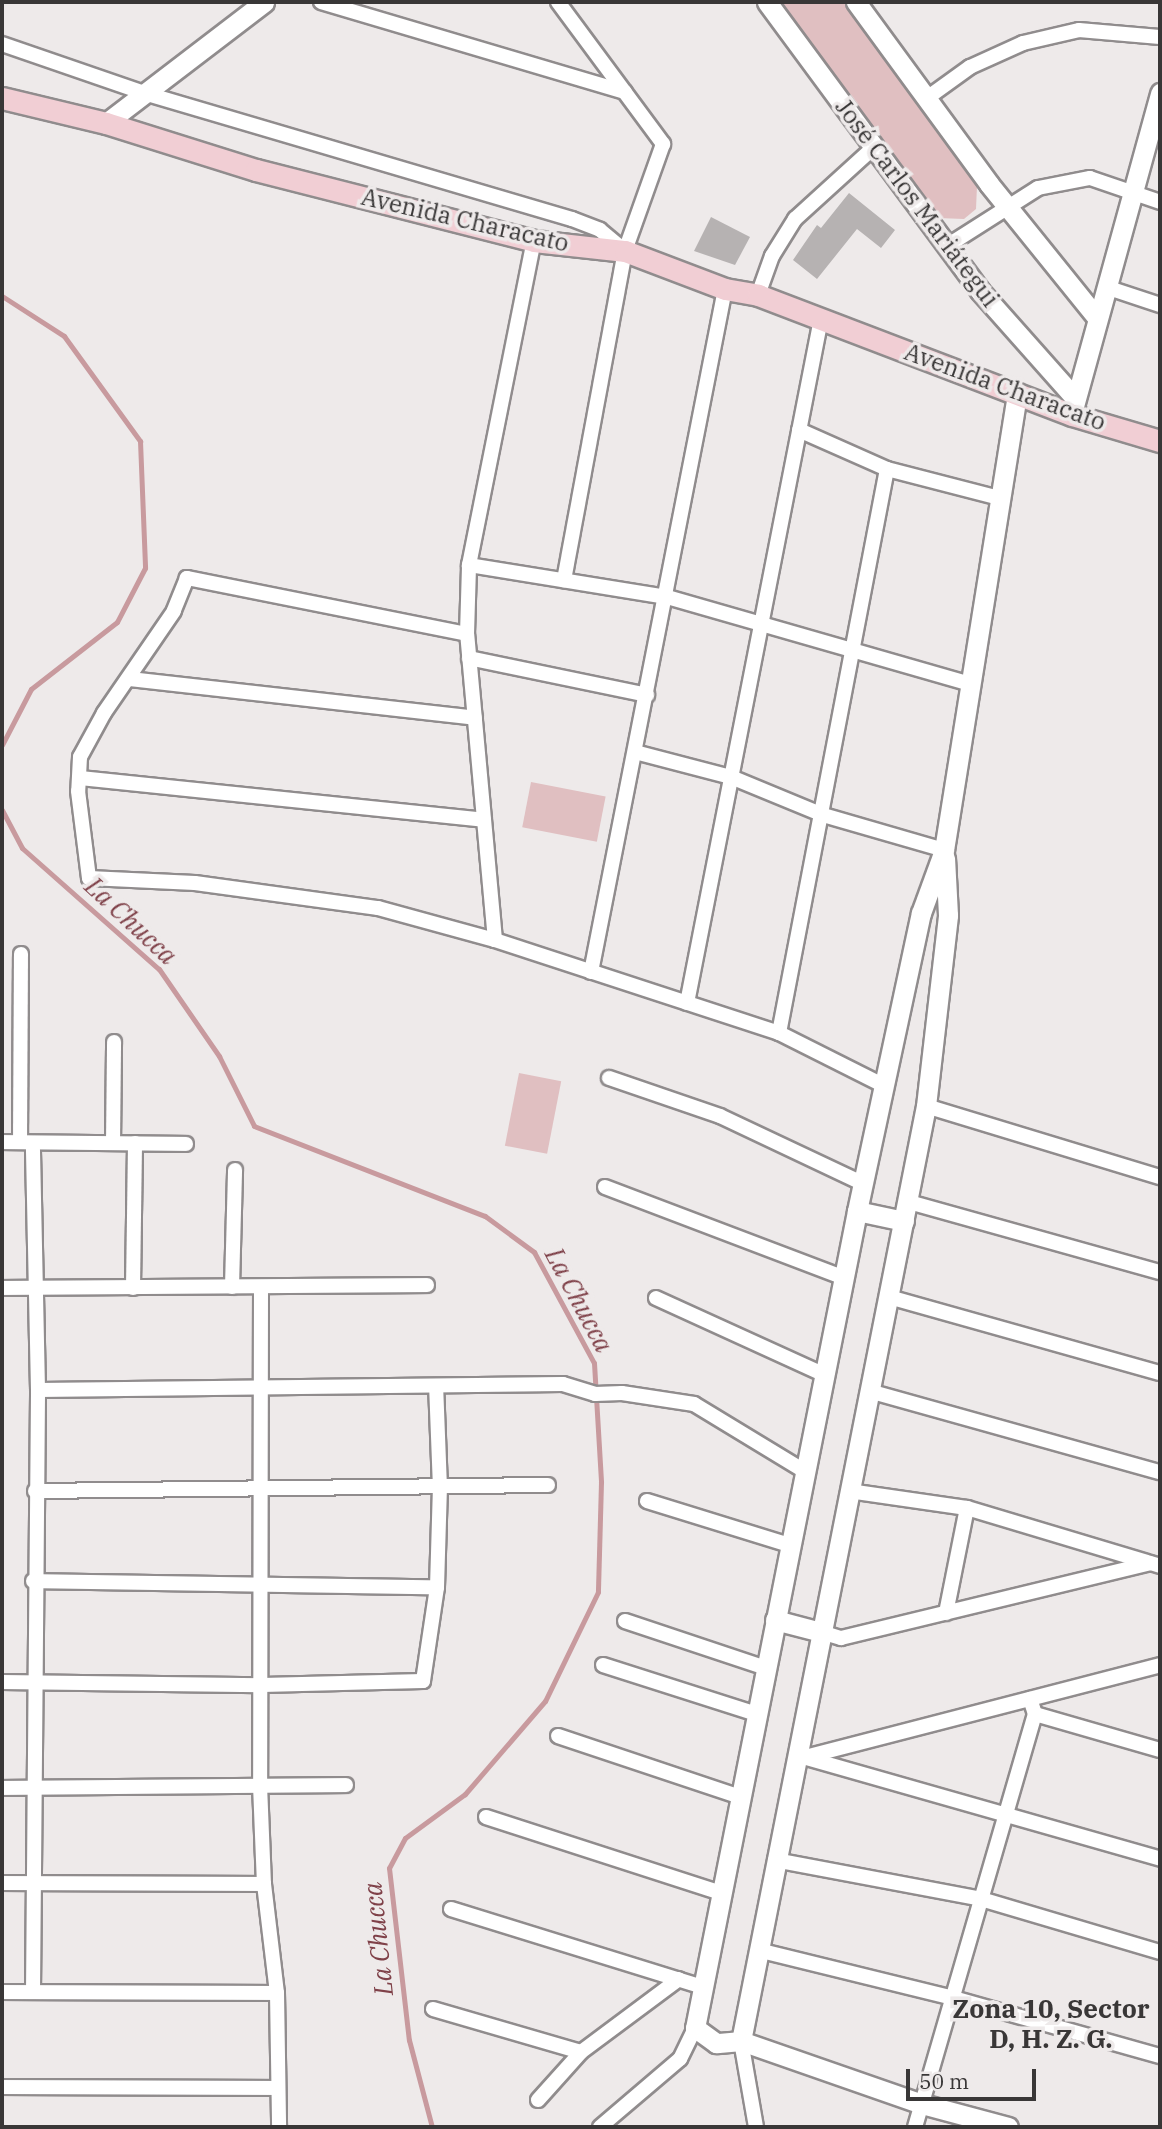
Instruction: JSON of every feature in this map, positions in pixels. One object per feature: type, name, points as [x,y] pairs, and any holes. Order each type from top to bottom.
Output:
[{"type":"main road","name":"Avenida Characato","points":[[2,98],[106,123],[256,170],[534,241],[625,251],[725,289],[758,295],[1017,393],[1074,406],[1160,441]]},
{"type":"street","points":[[106,123],[264,2]]},
{"type":"street","points":[[321,2],[625,92]]},
{"type":"street","points":[[558,2],[663,144],[625,251],[564,580]]},
{"type":"street","name":"José Carlos Mariátegui","points":[[767,2],[980,291],[1074,406]]},
{"type":"street","points":[[856,2],[1007,206],[1097,318]]},
{"type":"street","points":[[926,98],[970,66],[1023,43],[1079,30],[1160,37]]},
{"type":"street","points":[[2,44],[144,93],[572,219],[600,230],[625,251]]},
{"type":"street","points":[[1074,406],[1097,318],[1109,288],[1160,93]]},
{"type":"street","points":[[758,295],[772,256],[795,219],[874,147]]},
{"type":"street","points":[[947,246],[1038,188],[1090,178],[1160,202]]},
{"type":"street","points":[[495,940],[467,634],[469,565],[534,241]]},
{"type":"street","points":[[1109,288],[1160,305]]},
{"type":"street","points":[[591,972],[667,597],[725,289]]},
{"type":"street","points":[[687,1003],[821,319]]},
{"type":"street","points":[[600,2127],[680,2059],[695,2028],[789,1545],[858,1211],[921,913],[944,850],[1017,393]]},
{"type":"street","points":[[799,430],[887,469],[999,498]]},
{"type":"street","points":[[779,1033],[887,469]]},
{"type":"street","points":[[469,565],[667,597],[762,621],[853,653],[970,684]]},
{"type":"street","points":[[467,634],[187,578],[174,611],[80,757],[89,878],[195,883],[378,908],[495,940],[779,1033],[885,1086]]},
{"type":"street","points":[[469,658],[647,695]]},
{"type":"street","points":[[130,679],[475,718]]},
{"type":"street","points":[[635,752],[731,777],[823,814],[944,850]]},
{"type":"street","points":[[80,778],[484,820]]},
{"type":"street","points":[[755,2127],[741,2041],[775,1860],[800,1756],[821,1632],[909,1202],[926,1106],[948,915],[944,850]]},
{"type":"street","points":[[21,954],[37,1390],[33,1581],[33,1992]]},
{"type":"street","points":[[113,1143],[114,1042]]},
{"type":"street","points":[[609,1078],[720,1116],[864,1184]]},
{"type":"street","points":[[926,1106],[1160,1177]]},
{"type":"street","points":[[2,1142],[186,1144]]},
{"type":"street","points":[[133,1287],[135,1143]]},
{"type":"street","points":[[232,1287],[235,1170]]},
{"type":"street","points":[[605,1187],[844,1278]]},
{"type":"street","points":[[909,1202],[1160,1272]]},
{"type":"street","points":[[858,1211],[904,1222]]},
{"type":"street","points":[[2,1288],[427,1285]]},
{"type":"street","points":[[261,1287],[260,1785],[264,1884],[277,1993],[279,2127]]},
{"type":"street","points":[[889,1297],[1160,1373]]},
{"type":"street","points":[[656,1298],[825,1375]]},
{"type":"street","points":[[37,1390],[563,1384],[595,1394],[622,1393],[694,1404],[806,1472]]},
{"type":"street","points":[[2,1682],[262,1685],[423,1681],[436,1587],[440,1488],[436,1386]]},
{"type":"street","points":[[869,1391],[1160,1472]]},
{"type":"street","points":[[35,1491],[262,1486],[440,1488],[548,1485]]},
{"type":"street","points":[[849,1492],[967,1508],[1155,1564]]},
{"type":"street","points":[[647,1501],[789,1545]]},
{"type":"street","points":[[946,1613],[967,1508]]},
{"type":"street","points":[[775,1620],[841,1638],[1155,1564]]},
{"type":"street","points":[[33,1581],[436,1587]]},
{"type":"street","points":[[625,1621],[766,1668]]},
{"type":"street","points":[[603,1665],[757,1714]]},
{"type":"street","points":[[800,1756],[1160,1665]]},
{"type":"street","points":[[915,2127],[1035,1714],[1030,1699]]},
{"type":"street","points":[[1035,1714],[1160,1750]]},
{"type":"street","points":[[558,1736],[740,1797]]},
{"type":"street","points":[[800,1756],[1160,1859]]},
{"type":"street","points":[[2,1788],[346,1785]]},
{"type":"street","points":[[486,1817],[722,1893]]},
{"type":"street","points":[[775,1860],[981,1899],[1160,1952]]},
{"type":"street","points":[[2,1884],[264,1884]]},
{"type":"street","points":[[451,1909],[703,1987]]},
{"type":"street","points":[[758,1951],[953,1998],[1160,2056]]},
{"type":"street","points":[[538,2100],[581,2052],[679,1979]]},
{"type":"street","points":[[2,1992],[277,1993]]},
{"type":"street","points":[[433,2009],[581,2052]]},
{"type":"street","points":[[695,2028],[716,2043],[741,2041],[922,2104],[1008,2127]]},
{"type":"street","points":[[2,2087],[278,2088]]},
{"type":"shaded area","points":[[777,2],[846,2],[977,186],[976,209],[964,219],[938,218]]},
{"type":"shaded area","points":[[531,782],[606,797],[597,842],[522,827]]},
{"type":"shaded area","points":[[519,1073],[561,1081],[547,1154],[505,1146]]},
{"type":"building","points":[[849,193],[895,230],[881,248],[857,229],[817,279],[793,260],[817,225],[821,228]]},
{"type":"building","points":[[711,217],[750,237],[735,265],[694,251]]},
{"type":"waterway","name":"La Chucca","points":[[2,296],[64,336],[140,441],[145,568],[117,622],[31,689],[2,745]]},
{"type":"waterway","name":"La Chucca","points":[[2,810],[22,848],[159,969],[219,1056],[254,1126],[485,1216],[534,1252],[594,1363],[601,1482],[598,1592],[545,1701],[465,1794],[405,1838],[389,1868],[409,2040],[432,2127]]},
{"type":"district","name":"Zona 10, Sector D, H. Z. G.","points":[[1051,2024]]}]
